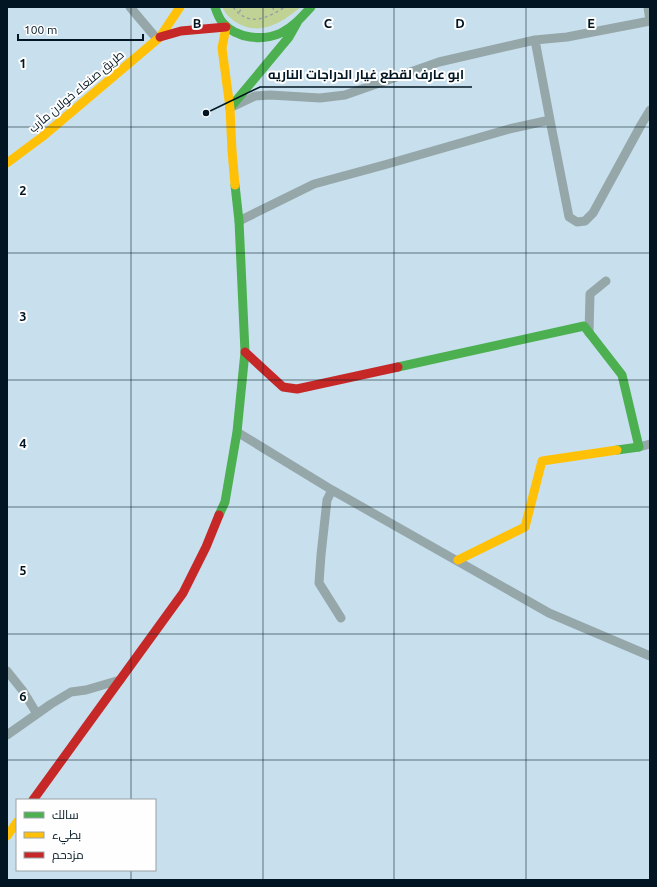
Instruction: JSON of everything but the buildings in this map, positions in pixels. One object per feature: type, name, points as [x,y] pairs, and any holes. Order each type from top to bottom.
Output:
[{"type":"street","points":[[130,7],[158,38]]},
{"type":"street","points":[[158,38],[180,7]]},
{"type":"street","points":[[215,7],[220,20],[226,27],[240,35],[249,37],[276,35],[299,20],[311,7]]},
{"type":"street","points":[[230,108],[255,96],[270,95],[320,98],[345,95],[439,62],[535,40],[567,37],[650,21],[648,7]]},
{"type":"street","points":[[230,108],[289,37],[299,20]]},
{"type":"street","points":[[158,38],[181,32],[226,27]]},
{"type":"street","points":[[34,799],[183,593],[206,547],[225,502],[237,432],[245,352],[239,221],[232,151],[230,108],[222,48],[226,27]]},
{"type":"street","name":"طريق صنعاء خولان مأرب","points":[[7,163],[42,137],[158,38]]},
{"type":"street","points":[[535,40],[569,217],[577,222],[585,221],[593,213],[650,110]]},
{"type":"street","points":[[239,221],[314,184],[509,129],[550,120]]},
{"type":"street","points":[[589,333],[590,294],[606,281]]},
{"type":"street","points":[[245,352],[283,386],[297,389],[584,326],[622,375],[639,447]]},
{"type":"street","points":[[237,432],[332,490],[458,560],[549,613],[650,656]]},
{"type":"street","points":[[458,560],[525,527],[542,460],[639,447],[650,444]]},
{"type":"street","points":[[332,490],[327,500],[320,555],[319,583],[341,618]]},
{"type":"street","points":[[7,671],[23,690],[37,714]]},
{"type":"street","points":[[7,735],[71,692],[86,690],[120,680]]},
{"type":"street","points":[[7,836],[16,823]]},
{"type":"path","points":[[233,7],[246,18],[257,20],[285,7]]},
{"type":"path","points":[[239,13],[243,7]]},
{"type":"path","points":[[273,7],[274,13]]},
{"type":"green space","points":[[222,7],[301,7],[276,24],[267,27],[254,28],[235,22],[225,13]]},
{"type":"traffic: fast","points":[[215,7],[220,20],[229,28],[243,35],[258,38],[274,36],[285,31],[297,22],[311,7]]},
{"type":"traffic: fast","points":[[230,108],[289,37],[298,21]]},
{"type":"traffic: fast","points":[[219,515],[225,502],[237,432],[245,352],[239,221],[235,185]]},
{"type":"traffic: fast","points":[[398,367],[584,326],[622,375],[639,447],[617,450]]},
{"type":"traffic: slow","points":[[7,163],[42,137],[160,37],[180,7]]},
{"type":"traffic: slow","points":[[226,27],[222,48],[230,108],[235,185]]},
{"type":"traffic: slow","points":[[458,560],[525,527],[542,461],[617,450]]},
{"type":"traffic: slow","points":[[7,836],[16,823]]},
{"type":"traffic: jam","points":[[160,37],[181,31],[226,27]]},
{"type":"traffic: jam","points":[[245,352],[283,387],[297,389],[398,367]]},
{"type":"traffic: jam","points":[[34,799],[183,593],[206,547],[219,515]]},
{"type":"place","name":"ابو عارف لقطع غيار الدراجات الناريه","points":[[206,113]]}]
